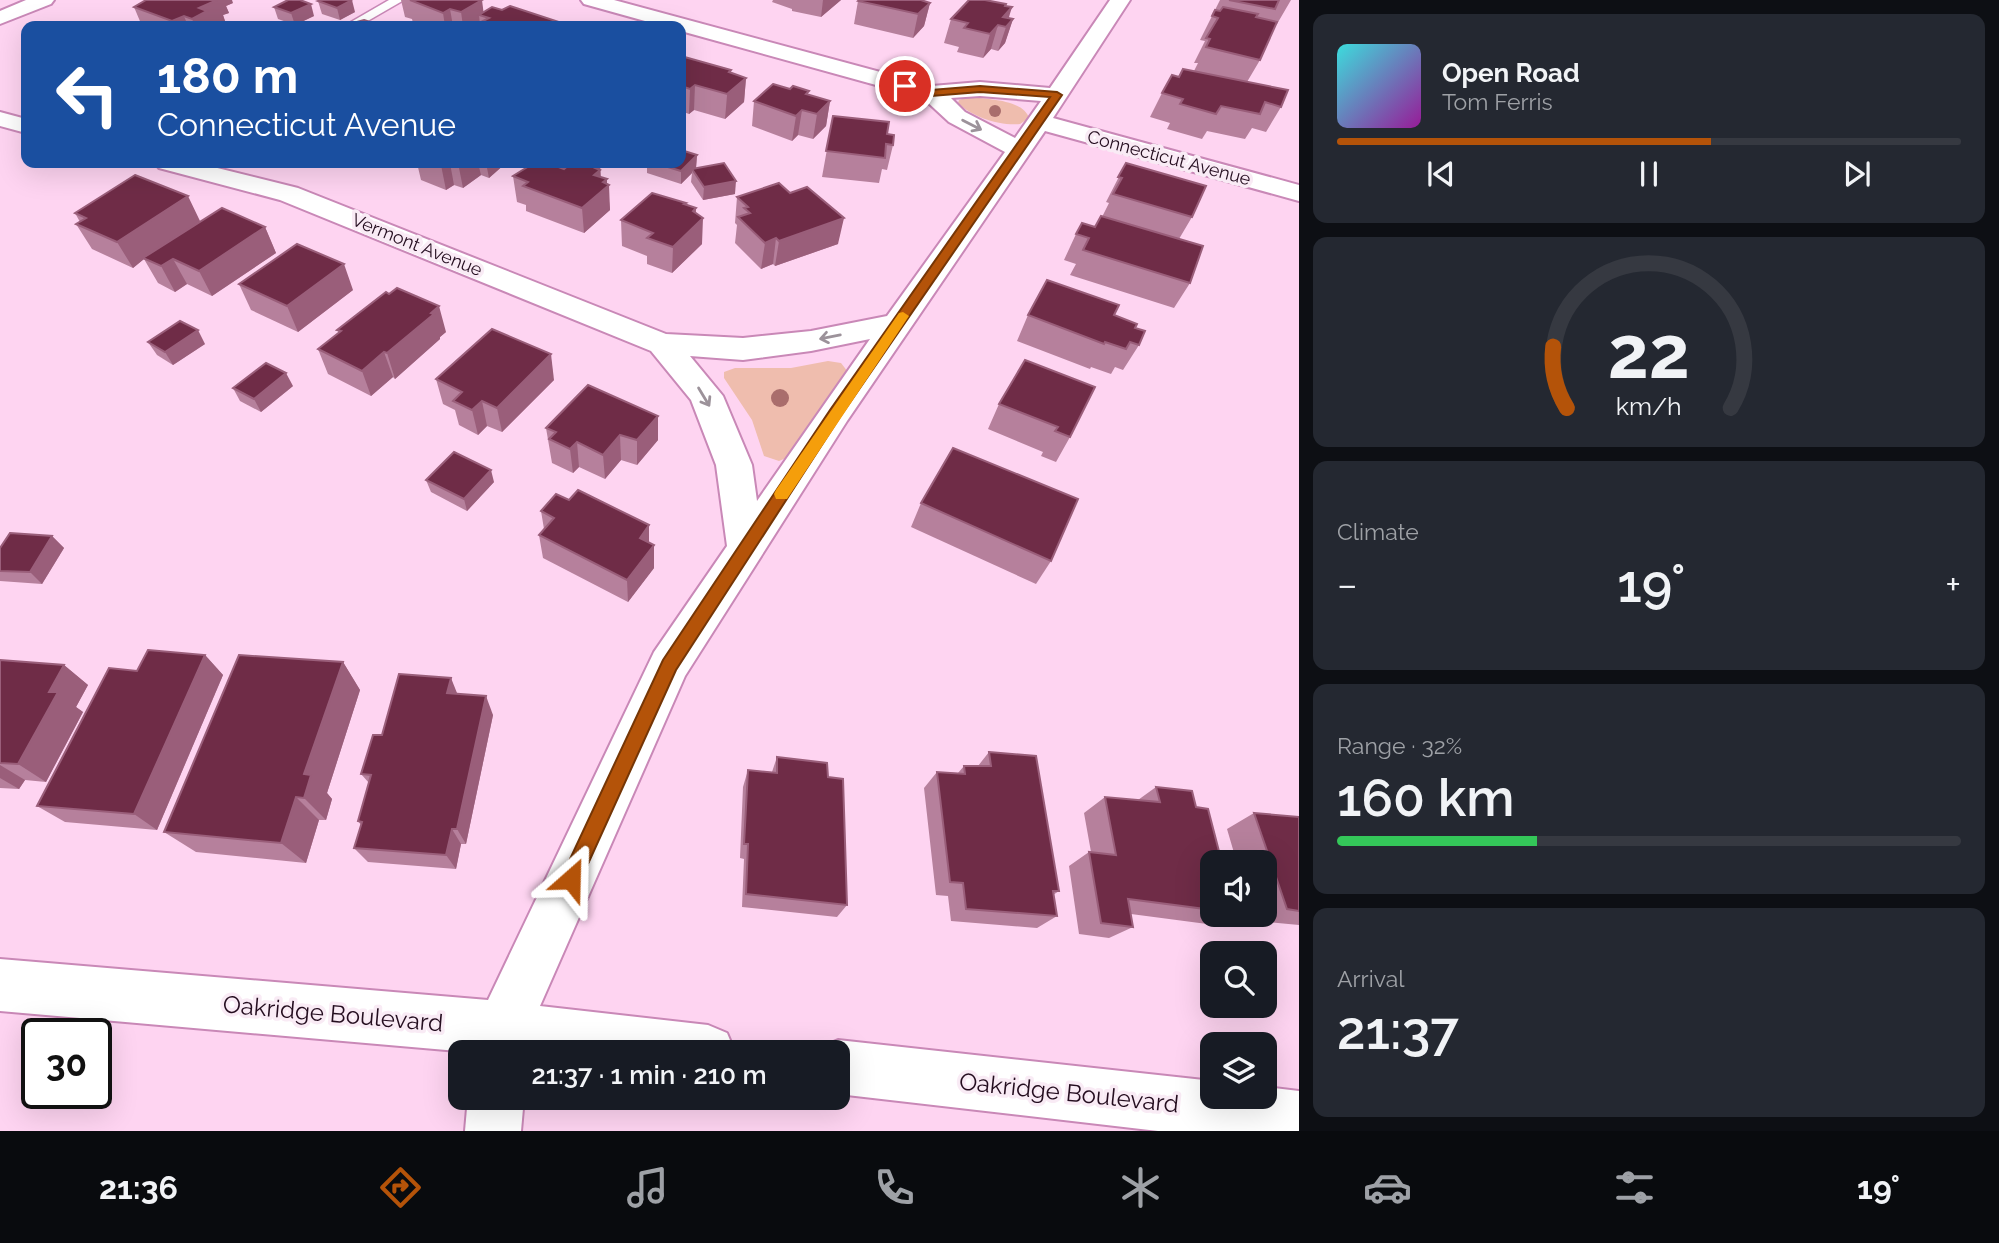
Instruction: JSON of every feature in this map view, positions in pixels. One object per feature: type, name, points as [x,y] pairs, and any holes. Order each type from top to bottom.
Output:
[{"type":"street","points":[[0,18],[44,0]]},
{"type":"street","name":"Connecticut Avenue","points":[[591,0],[668,21]]},
{"type":"street","points":[[501,1040],[669,665],[835,413],[1120,0]]},
{"type":"street","name":"Connecticut Avenue","points":[[686,26],[931,93],[980,89],[1038,122]]},
{"type":"street","name":"Connecticut Avenue","points":[[931,93],[957,117],[1038,122],[1299,194]]},
{"type":"street","points":[[0,119],[21,125]]},
{"type":"street","name":"Vermont Avenue","points":[[188,168],[289,194],[662,344],[743,349],[811,341],[898,324]]},
{"type":"street","name":"Vermont Avenue","points":[[662,344],[706,396],[734,465],[746,549]]},
{"type":"street","name":"Oakridge Boulevard","points":[[0,985],[501,1040]]},
{"type":"street","name":"Oakridge Boulevard","points":[[850,1068],[1299,1119]]},
{"type":"street","points":[[493,1131],[495,1110]]},
{"type":"lane","points":[[359,21],[398,0]]},
{"type":"shaded area","points":[[968,97],[1012,104],[1019,107],[1029,118],[1020,124],[987,120],[958,103]]},
{"type":"shaded area","points":[[828,361],[841,363],[848,372],[786,458],[779,461],[764,456],[752,420],[724,378],[724,372],[735,368],[791,368]]},
{"type":"building","points":[[146,0],[217,0],[199,8],[207,11],[192,19],[184,16],[172,21],[134,7]]},
{"type":"building","points":[[288,0],[311,4],[291,13],[274,7]]},
{"type":"building","points":[[352,0],[337,8],[318,1]]},
{"type":"building","points":[[410,0],[482,0],[461,12],[450,9],[443,13]]},
{"type":"building","points":[[859,0],[921,0],[930,3],[918,14]]},
{"type":"building","points":[[969,0],[1006,4],[1005,6],[1012,7],[1003,17],[1013,19],[1006,27],[998,25],[990,34],[964,28],[968,23],[951,19]]},
{"type":"building","points":[[1229,0],[1279,0],[1275,9]]},
{"type":"building","points":[[510,6],[556,21],[483,21],[489,18],[479,15],[492,7],[502,10]]},
{"type":"building","points":[[1223,7],[1258,14],[1256,17],[1277,22],[1260,60],[1206,47],[1210,39],[1206,38],[1218,18],[1212,16],[1215,10],[1220,11]]},
{"type":"building","points":[[686,57],[731,70],[729,72],[746,78],[727,94],[695,85],[690,89],[686,88]]},
{"type":"building","points":[[1183,69],[1288,90],[1281,107],[1265,102],[1260,114],[1221,106],[1216,114],[1180,104],[1183,99],[1162,93],[1172,75],[1179,77]]},
{"type":"building","points":[[773,84],[790,89],[793,86],[809,91],[806,94],[830,101],[817,114],[802,110],[796,116],[754,101]]},
{"type":"building","points":[[833,116],[889,122],[887,134],[894,135],[893,145],[886,144],[885,158],[826,151]]},
{"type":"building","points":[[686,152],[697,155],[686,166]]},
{"type":"building","points":[[724,163],[736,181],[704,187],[692,169]]},
{"type":"building","points":[[1126,163],[1206,186],[1192,217],[1113,194],[1122,178],[1118,177]]},
{"type":"building","points":[[526,168],[595,168],[600,170],[594,175],[607,179],[603,182],[609,185],[582,208],[523,186],[528,182],[513,176]]},
{"type":"building","points":[[135,175],[188,196],[117,242],[76,224],[86,218],[75,213]]},
{"type":"building","points":[[779,183],[790,193],[807,187],[844,218],[779,241],[776,238],[765,243],[738,217],[750,213],[744,208],[748,207],[737,197]]},
{"type":"building","points":[[652,193],[686,203],[684,204],[696,208],[693,211],[703,218],[673,247],[647,238],[653,233],[621,220]]},
{"type":"building","points":[[222,208],[265,227],[199,271],[173,259],[161,266],[143,258]]},
{"type":"building","points":[[1101,216],[1203,246],[1190,283],[1083,250],[1089,238],[1076,234],[1082,223],[1095,227]]},
{"type":"building","points":[[297,244],[344,264],[287,306],[239,284]]},
{"type":"building","points":[[1047,280],[1119,305],[1114,315],[1137,324],[1135,328],[1145,331],[1139,345],[1130,342],[1126,349],[1105,342],[1104,344],[1028,315]]},
{"type":"building","points":[[397,288],[439,306],[431,313],[434,314],[362,371],[318,349],[341,331],[337,330],[386,292],[389,294]]},
{"type":"building","points":[[180,321],[198,330],[165,352],[148,342]]},
{"type":"building","points":[[492,329],[551,354],[497,408],[482,401],[472,410],[453,401],[462,392],[436,379]]},
{"type":"building","points":[[1025,360],[1095,387],[1070,437],[1055,431],[1058,427],[999,404]]},
{"type":"building","points":[[266,363],[286,373],[254,399],[233,388]]},
{"type":"building","points":[[588,385],[658,416],[637,440],[620,435],[603,455],[577,442],[570,449],[549,439],[556,432],[546,428]]},
{"type":"building","points":[[953,448],[1078,499],[1051,561],[921,503]]},
{"type":"building","points":[[454,452],[491,470],[464,499],[426,480]]},
{"type":"building","points":[[578,490],[649,525],[640,538],[654,545],[627,580],[539,535],[554,518],[541,511],[556,494],[569,500]]},
{"type":"building","points":[[10,533],[52,536],[30,572],[0,571],[0,548]]},
{"type":"building","points":[[148,650],[205,655],[134,814],[37,806],[109,668],[137,671]]},
{"type":"building","points":[[239,655],[343,662],[304,774],[311,775],[304,798],[296,797],[281,843],[164,832]]},
{"type":"building","points":[[0,660],[64,665],[49,692],[58,692],[18,764],[0,763]]},
{"type":"building","points":[[399,674],[451,678],[447,693],[486,696],[457,829],[452,829],[446,855],[354,848],[362,822],[358,821],[371,775],[361,774],[373,735],[382,735]]},
{"type":"building","points":[[989,752],[1036,756],[1059,891],[1053,891],[1057,916],[966,909],[963,883],[950,882],[937,772],[965,774],[964,766],[991,766]]},
{"type":"building","points":[[777,757],[827,763],[828,777],[843,779],[847,905],[746,894],[748,844],[744,844],[748,770],[777,773]]},
{"type":"building","points":[[1156,787],[1192,791],[1196,807],[1208,809],[1219,850],[1200,850],[1200,908],[1128,899],[1133,927],[1101,923],[1089,852],[1116,855],[1105,797],[1160,802]]},
{"type":"building","points":[[1254,813],[1299,817],[1299,911],[1287,909],[1277,880],[1277,850],[1267,850]]},
{"type":"slow traffic","points":[[782,494],[903,316]]},
{"type":"route","points":[[571,879],[669,665],[835,413],[1057,95],[980,89],[931,93],[905,86]]}]
